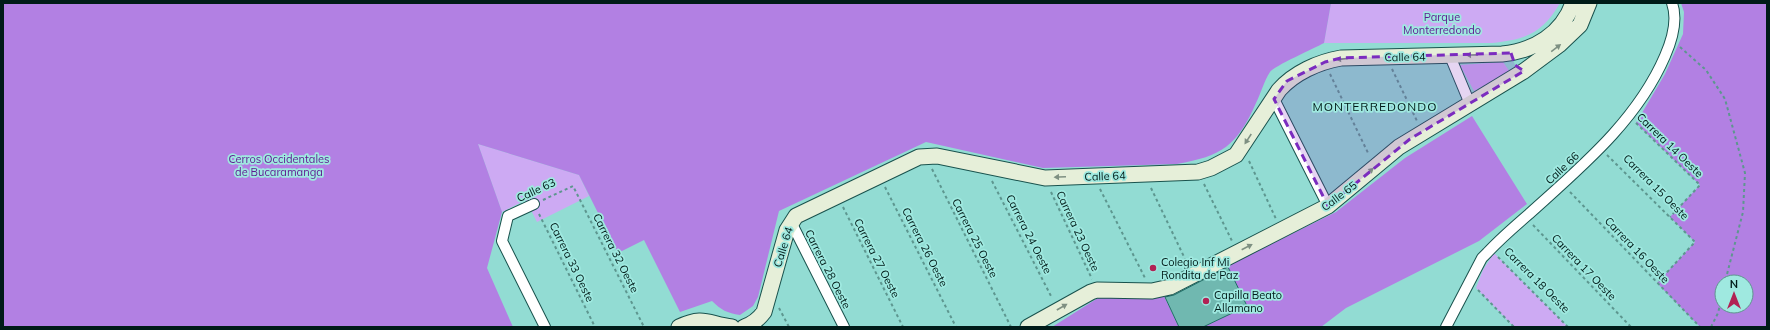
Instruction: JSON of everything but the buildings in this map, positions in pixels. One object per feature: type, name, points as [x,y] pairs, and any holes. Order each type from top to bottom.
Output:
[{"type":"street","points":[[1524,71],[1515,65],[1511,53],[1536,45],[1554,33],[1565,20],[1573,3]]},
{"type":"street","name":"Calle 65","points":[[1028,327],[1083,295],[1097,290],[1152,291],[1170,287],[1328,206],[1399,147],[1524,71],[1571,36],[1580,24],[1589,3]]},
{"type":"street","name":"Calle 66","points":[[1446,327],[1482,258],[1601,148],[1629,116],[1661,65],[1672,39],[1674,14],[1672,3]]},
{"type":"street","name":"Calle 64","points":[[744,327],[753,324],[764,312],[784,240],[791,222],[800,214],[837,195],[919,157],[937,156],[1045,178],[1198,172],[1211,168],[1231,158],[1242,147],[1287,81],[1325,62],[1341,58],[1450,56],[1511,53]]},
{"type":"street","points":[[1450,56],[1470,104]]},
{"type":"street","points":[[1274,98],[1328,206]]},
{"type":"street","name":"Calle 63","points":[[534,204],[508,216],[502,241],[545,327]]},
{"type":"street","name":"Carrera 28 Oeste","points":[[791,222],[844,327]]},
{"type":"street","points":[[679,327],[699,320],[732,327]]},
{"type":"path","points":[[1672,39],[1706,70],[1726,99],[1744,174],[1743,212],[1727,274]]},
{"type":"path","points":[[1386,57],[1423,132]]},
{"type":"path","points":[[1325,62],[1374,167]]},
{"type":"path","name":"Carrera 14 Oeste","points":[[1629,116],[1700,185],[1670,217]]},
{"type":"path","points":[[1242,147],[1281,230]]},
{"type":"path","name":"Carrera 15 Oeste","points":[[1601,148],[1695,242],[1657,283]]},
{"type":"path","name":"Carrera 25 Oeste","points":[[925,156],[1011,327]]},
{"type":"path","name":"Carrera 24 Oeste","points":[[985,166],[1058,310]]},
{"type":"path","points":[[1198,172],[1237,252]]},
{"type":"path","points":[[1145,174],[1193,275]]},
{"type":"path","name":"Carrera 26 Oeste","points":[[879,175],[956,327]]},
{"type":"path","points":[[1094,176],[1152,291]]},
{"type":"path","name":"Carrera 23 Oeste","points":[[1045,178],[1097,290]]},
{"type":"path","name":"Carrera 16 Oeste","points":[[1562,184],[1700,327]]},
{"type":"path","name":"Calle 63","points":[[534,204],[573,186]]},
{"type":"path","name":"Carrera 32 Oeste","points":[[573,186],[644,327]]},
{"type":"path","name":"Carrera 27 Oeste","points":[[837,195],[904,327]]},
{"type":"path","name":"Carrera 33 Oeste","points":[[534,204],[594,327]]},
{"type":"path","name":"Carrera 17 Oeste","points":[[1526,217],[1631,327]]},
{"type":"path","name":"Carrera 18 Oeste","points":[[1490,249],[1568,327]]},
{"type":"path","points":[[1470,282],[1514,327]]},
{"type":"path","points":[[1711,327],[1718,314]]},
{"type":"highlighted area","points":[[1511,53],[1515,65],[1524,71],[1410,139],[1328,206],[1274,99],[1287,81],[1325,62],[1341,58]]},
{"type":"green space","name":"Cerros Occidentales de Bucaramanga","points":[[3,3],[1331,3],[1324,43],[1286,62],[1270,72],[1242,130],[1235,139],[1217,153],[1193,161],[1177,164],[1043,168],[926,142],[779,211],[758,297],[753,306],[740,315],[724,311],[712,301],[680,312],[644,240],[618,253],[579,175],[478,144],[502,212],[487,268],[513,327],[3,327]]},
{"type":"green space","name":"Parque Monterredondo","points":[[1331,3],[1560,3],[1547,22],[1540,28],[1524,37],[1504,41],[1492,43],[1324,43]]},
{"type":"green space","points":[[1681,3],[1767,3],[1767,327],[1700,327],[1657,283],[1695,242],[1670,217],[1700,185],[1636,123],[1665,74],[1683,34],[1684,12]]},
{"type":"green space","points":[[1503,62],[1510,72],[1474,91],[1460,65]]},
{"type":"green space","points":[[1472,116],[1527,204],[1479,241],[1346,308],[1321,327],[1203,327],[1247,306],[1227,266],[1336,212],[1405,158]]},
{"type":"green space","points":[[478,144],[579,175],[589,196],[537,222],[526,200],[502,212]]},
{"type":"green space","points":[[1494,253],[1568,327],[1514,327],[1476,288],[1483,270]]},
{"type":"green space","points":[[1164,296],[1179,327],[1052,327],[1098,298]]},
{"type":"place","name":"Colegio Inf Mi Rondita de Paz","points":[[1153,268]]},
{"type":"place","name":"Capilla Beato Allamano","points":[[1206,301]]},
{"type":"district","name":"MONTERREDONDO","points":[[1375,107]]}]
